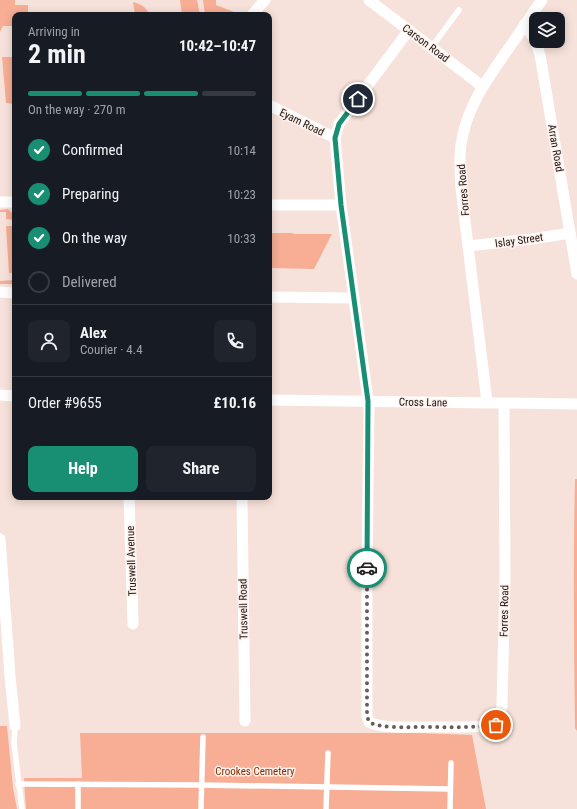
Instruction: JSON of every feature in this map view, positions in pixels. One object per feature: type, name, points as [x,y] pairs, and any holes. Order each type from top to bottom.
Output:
[{"type":"street","points":[[255,12],[265,0]]},
{"type":"street","name":"Carson Road","points":[[369,0],[482,86]]},
{"type":"street","name":"Forres Road","points":[[487,402],[461,188],[460,153],[466,121],[482,86],[542,0]]},
{"type":"street","name":"Arran Road","points":[[524,25],[533,36],[538,47],[577,274]]},
{"type":"street","points":[[368,401],[341,205],[335,138],[339,124],[409,30]]},
{"type":"street","name":"Eyam Road","points":[[272,106],[335,138]]},
{"type":"street","points":[[0,202],[12,202]]},
{"type":"street","points":[[272,205],[341,205]]},
{"type":"street","name":"Islay Street","points":[[468,246],[570,233]]},
{"type":"street","points":[[0,292],[12,293]]},
{"type":"street","points":[[272,297],[354,298]]},
{"type":"street","points":[[0,395],[12,396]]},
{"type":"street","name":"Cross Lane","points":[[272,400],[577,404]]},
{"type":"street","name":"Forres Road","points":[[368,401],[367,716],[369,722],[375,725],[403,727],[482,727],[496,725],[500,718],[502,705],[505,578],[504,403]]},
{"type":"street","name":"Truswell Avenue","points":[[129,500],[133,624]]},
{"type":"street","name":"Truswell Road","points":[[242,500],[245,721]]},
{"type":"street","points":[[0,539],[5,676],[15,726]]},
{"type":"lane","points":[[431,48],[459,10]]},
{"type":"lane","points":[[15,726],[14,743],[22,809]]},
{"type":"lane","points":[[201,809],[203,737]]},
{"type":"lane","points":[[326,809],[328,753]]},
{"type":"lane","points":[[450,809],[451,763]]},
{"type":"lane","points":[[18,784],[326,786],[450,789]]},
{"type":"lane","points":[[78,784],[78,809]]},
{"type":"green space","points":[[0,0],[15,0],[15,5],[28,5],[28,12],[12,12],[12,26],[3,26],[0,32]]},
{"type":"green space","points":[[180,0],[197,0],[199,12],[182,12]]},
{"type":"green space","points":[[203,0],[216,0],[216,5],[234,12],[205,12]]},
{"type":"green space","points":[[133,2],[143,6],[148,12],[135,12]]},
{"type":"green space","points":[[2,57],[12,57],[12,104],[6,103]]},
{"type":"green space","points":[[8,209],[12,213],[12,220],[6,219],[6,212],[0,212],[0,210]]},
{"type":"green space","points":[[6,226],[12,226],[12,273],[9,273]]},
{"type":"green space","points":[[272,233],[332,234],[314,269],[272,268]]},
{"type":"green space","points":[[12,280],[12,284],[0,284],[0,281]]},
{"type":"green space","points":[[575,479],[577,479],[577,731],[575,728],[574,635]]},
{"type":"green space","points":[[0,726],[7,726],[13,788],[17,809],[0,809]]},
{"type":"green space","name":"Crookes Cemetery","points":[[80,733],[418,733],[472,735],[486,809],[26,809],[24,778],[82,778]]},
{"type":"way so far","points":[[367,568],[367,716],[369,722],[375,725],[403,727],[482,727],[496,725]]},
{"type":"route","points":[[358,99],[339,124],[335,138],[341,205],[369,409],[367,568]]}]
